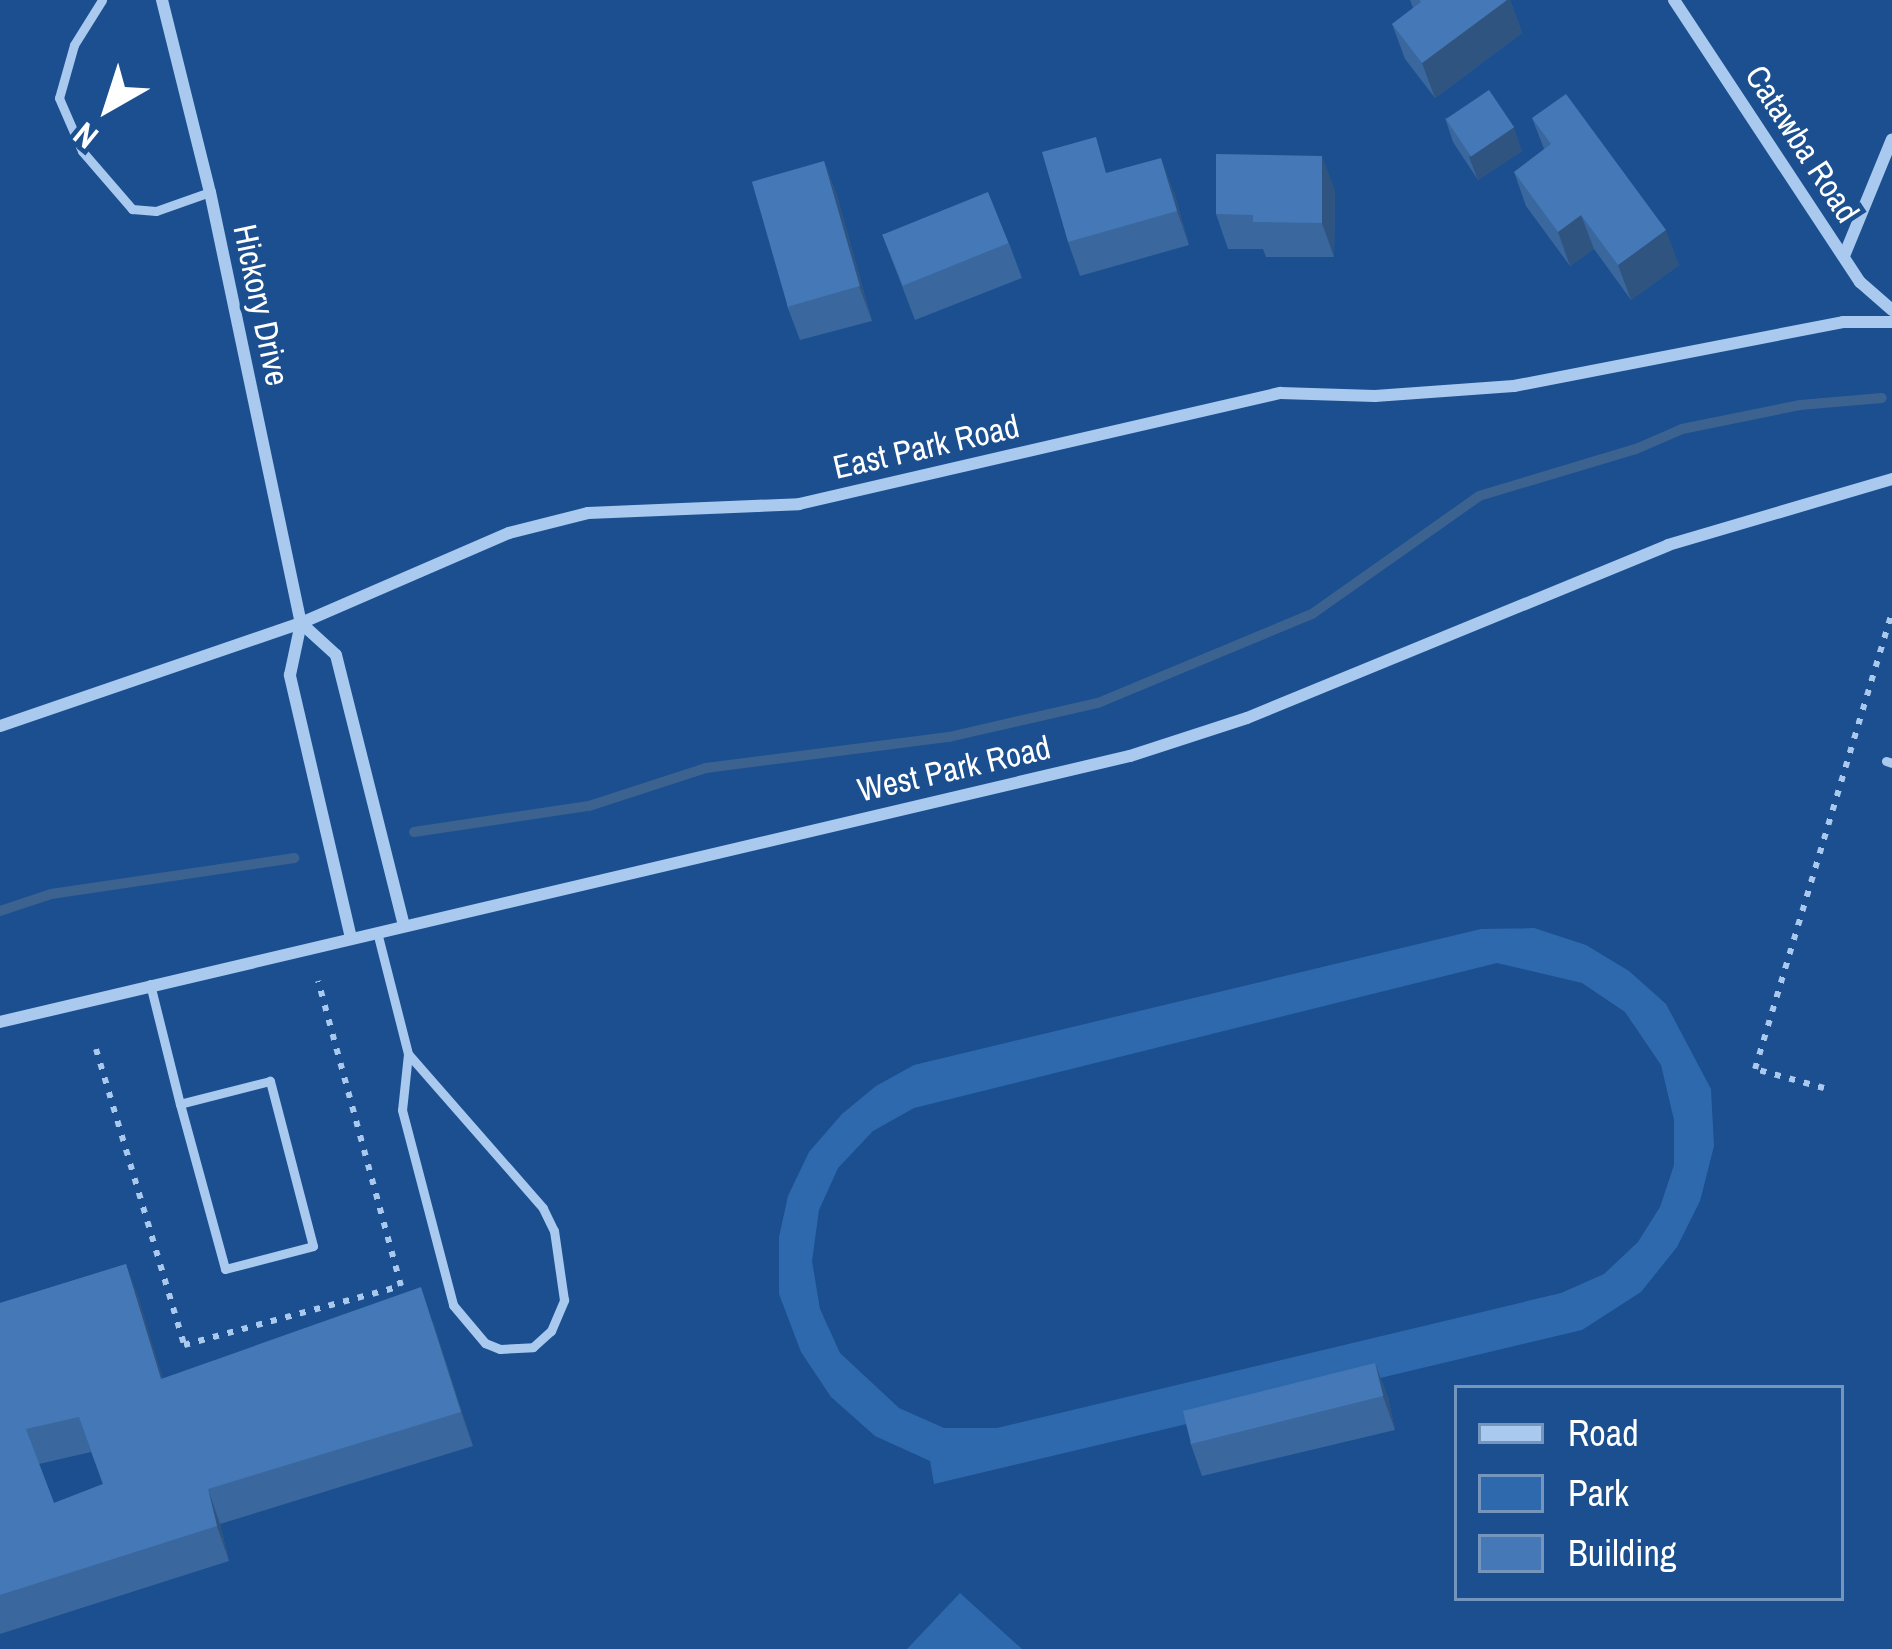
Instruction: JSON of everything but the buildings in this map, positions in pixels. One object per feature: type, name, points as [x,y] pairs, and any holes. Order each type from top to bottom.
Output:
[{"type":"street","name":"Hickory Drive","points":[[162,0],[210,192],[301,623],[290,675],[351,938]]},
{"type":"street","name":"Catawba Road","points":[[1674,0],[1860,282],[1892,310]]},
{"type":"street","points":[[1844,256],[1892,139]]},
{"type":"street","name":"East Park Road","points":[[0,727],[301,623],[509,533],[589,513],[800,504],[1280,393],[1375,396],[1514,386],[1843,322],[1892,322]]},
{"type":"street","name":"West Park Road","points":[[0,1022],[1130,756],[1247,718],[1668,545],[1892,479]]},
{"type":"street","name":"Hickory Drive","points":[[301,623],[336,655],[404,925]]},
{"type":"lane","points":[[102,0],[74,45],[59,98],[82,151],[132,209],[156,211],[210,192]]},
{"type":"lane","points":[[377,932],[408,1054],[402,1110],[453,1305],[484,1343],[500,1349],[532,1347],[551,1331],[564,1300],[554,1231],[543,1208],[408,1054]]},
{"type":"lane","points":[[150,984],[180,1104],[225,1269],[313,1246],[270,1081],[180,1104]]},
{"type":"path","points":[[1824,1088],[1754,1069],[1892,613]]},
{"type":"path","points":[[96,1049],[184,1346],[401,1286],[318,981]]},
{"type":"green space","points":[[1534,928],[1586,945],[1629,971],[1666,1004],[1711,1089],[1714,1146],[1700,1201],[1677,1247],[1641,1292],[1582,1330],[934,1484],[930,1461],[875,1436],[831,1397],[801,1352],[779,1294],[779,1237],[788,1196],[809,1152],[842,1114],[876,1086],[914,1065],[1481,929]],"holes":[[[1497,963],[1582,983],[1625,1012],[1661,1065],[1674,1120],[1674,1165],[1660,1207],[1638,1242],[1604,1274],[1561,1293],[997,1428],[944,1428],[899,1408],[840,1353],[820,1309],[812,1261],[819,1210],[838,1168],[873,1131],[914,1108]]]},
{"type":"green space","points":[[960,1593],[1022,1649],[907,1649]]},
{"type":"waterway","points":[[414,832],[589,806],[706,768],[949,737],[1098,703],[1312,614],[1479,496],[1636,449],[1682,429],[1800,405],[1882,398]]},
{"type":"waterway","points":[[0,911],[51,894],[294,858]]}]
